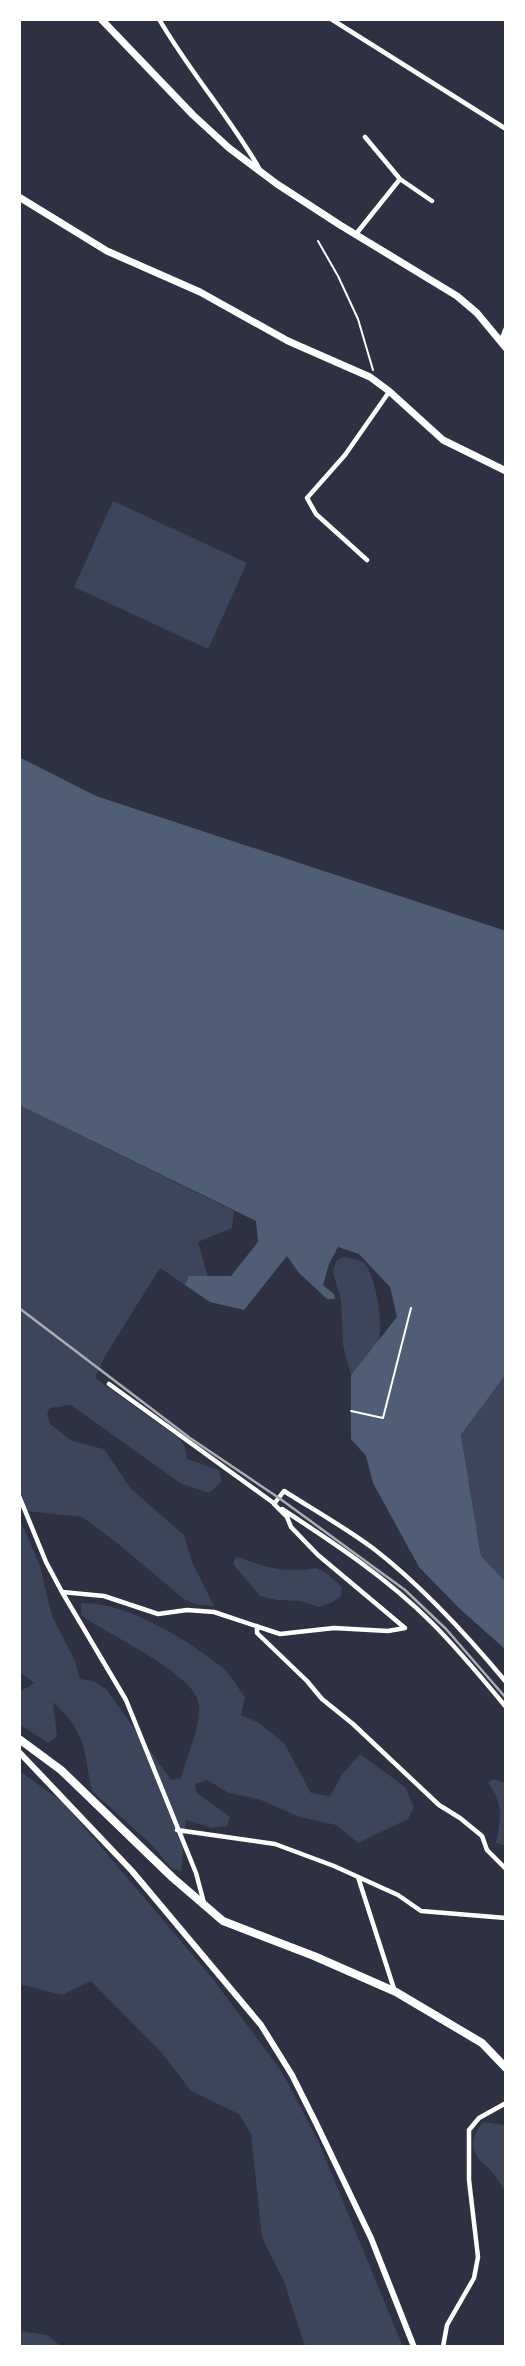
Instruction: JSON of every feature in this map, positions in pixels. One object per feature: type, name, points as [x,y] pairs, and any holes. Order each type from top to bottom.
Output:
[{"type":"highway","points":[[19,1739],[61,1770],[205,1908],[234,1927],[314,1956],[396,1992],[482,2043],[506,2068]]},
{"type":"main road","points":[[101,19],[193,115],[229,148],[356,234],[457,296],[477,313],[506,348]]},
{"type":"main road","points":[[19,197],[107,251],[200,292],[288,341],[358,371],[389,391],[443,440],[506,471]]},
{"type":"street","points":[[159,19],[196,78],[242,137],[261,172]]},
{"type":"street","points":[[331,19],[506,129]]},
{"type":"street","points":[[365,137],[400,179],[432,201]]},
{"type":"street","points":[[356,234],[400,179]]},
{"type":"street","points":[[501,340],[506,328]]},
{"type":"street","points":[[367,560],[316,513],[307,498],[345,455],[389,391]]},
{"type":"street","points":[[109,1384],[274,1504],[333,1542],[394,1589],[430,1621],[506,1707]]},
{"type":"street","points":[[274,1504],[284,1491],[374,1549],[424,1594],[506,1682]]},
{"type":"street","points":[[19,1496],[46,1562],[126,1700],[196,1873],[205,1908]]},
{"type":"street","points":[[62,1592],[104,1596],[158,1614],[187,1610],[214,1612],[280,1634],[334,1628],[388,1631],[405,1628],[318,1555],[291,1527],[287,1517],[274,1504]]},
{"type":"street","points":[[257,1626],[257,1633],[322,1699],[353,1724],[439,1805],[482,1836],[487,1850],[506,1869]]},
{"type":"street","points":[[19,1752],[132,1871],[261,2025],[292,2075],[323,2137],[370,2238],[414,2347]]},
{"type":"street","points":[[177,1830],[275,1844],[398,1895],[421,1910],[506,1918]]},
{"type":"street","points":[[358,1877],[396,1992]]},
{"type":"street","points":[[443,2347],[447,2325],[474,2278],[478,2257],[469,2180],[469,2130],[479,2118],[506,2103]]},
{"type":"path","points":[[318,241],[358,319],[368,358],[379,383]]},
{"type":"path","points":[[351,1411],[383,1418],[411,1308]]},
{"type":"shaded area","points":[[113,501],[247,563],[208,649],[74,587]]},
{"type":"shaded area","points":[[19,757],[96,796],[506,931],[506,1374],[461,1435],[481,1556],[506,1582],[506,1650],[419,1567],[373,1483],[366,1456],[351,1439],[351,1375],[397,1317],[390,1287],[359,1254],[338,1247],[329,1264],[323,1285],[334,1294],[335,1299],[327,1299],[299,1273],[287,1256],[244,1310],[210,1302],[185,1285],[189,1276],[231,1276],[258,1242],[256,1221],[19,1105]]},
{"type":"shaded area","points":[[19,1105],[234,1211],[232,1228],[198,1242],[208,1277],[190,1276],[185,1285],[160,1268],[105,1356],[95,1378],[180,1439],[187,1459],[219,1470],[222,1481],[209,1493],[180,1483],[71,1405],[50,1408],[47,1413],[50,1424],[72,1441],[104,1449],[131,1489],[184,1535],[192,1562],[214,1606],[198,1605],[185,1600],[82,1517],[19,1510]]},
{"type":"shaded area","points":[[342,1257],[362,1262],[368,1269],[378,1300],[380,1322],[377,1344],[351,1375],[343,1345],[341,1300],[333,1273],[336,1261]]},
{"type":"shaded area","points":[[506,1374],[506,1582],[481,1556],[461,1435]]},
{"type":"shaded area","points":[[19,1517],[40,1566],[52,1616],[75,1661],[80,1679],[93,1681],[107,1690],[171,1780],[181,1778],[195,1732],[199,1705],[194,1693],[167,1668],[81,1615],[81,1603],[117,1608],[136,1615],[174,1634],[222,1667],[245,1697],[241,1715],[259,1723],[284,1743],[311,1793],[330,1796],[343,1773],[360,1754],[405,1787],[414,1807],[408,1819],[358,1843],[336,1825],[300,1817],[258,1799],[229,1793],[207,1780],[195,1784],[196,1792],[230,1817],[227,1826],[212,1828],[186,1820],[181,1871],[171,1868],[152,1845],[93,1792],[80,1737],[67,1716],[53,1702],[57,1737],[48,1743],[19,1724],[19,1692],[34,1683],[19,1671]]},
{"type":"shaded area","points":[[236,1556],[275,1568],[316,1568],[342,1587],[341,1596],[319,1607],[301,1601],[260,1596],[233,1564]]},
{"type":"shaded area","points":[[19,1771],[62,1801],[213,1979],[282,2072],[319,2143],[403,2347],[305,2347],[284,2281],[262,2238],[251,2134],[239,2114],[191,2091],[161,2052],[91,1981],[62,1995],[19,1984]]},
{"type":"shaded area","points":[[493,1779],[506,1783],[506,1846],[496,1843],[500,1812],[497,1798],[488,1783]]},
{"type":"shaded area","points":[[483,2122],[506,2125],[506,2192],[494,2174],[478,2158],[473,2147],[475,2136]]},
{"type":"shaded area","points":[[19,2331],[47,2335],[62,2347],[19,2347]]},
{"type":"railway","points":[[19,1308],[190,1438],[279,1498],[405,1590],[446,1629],[506,1698]]}]
